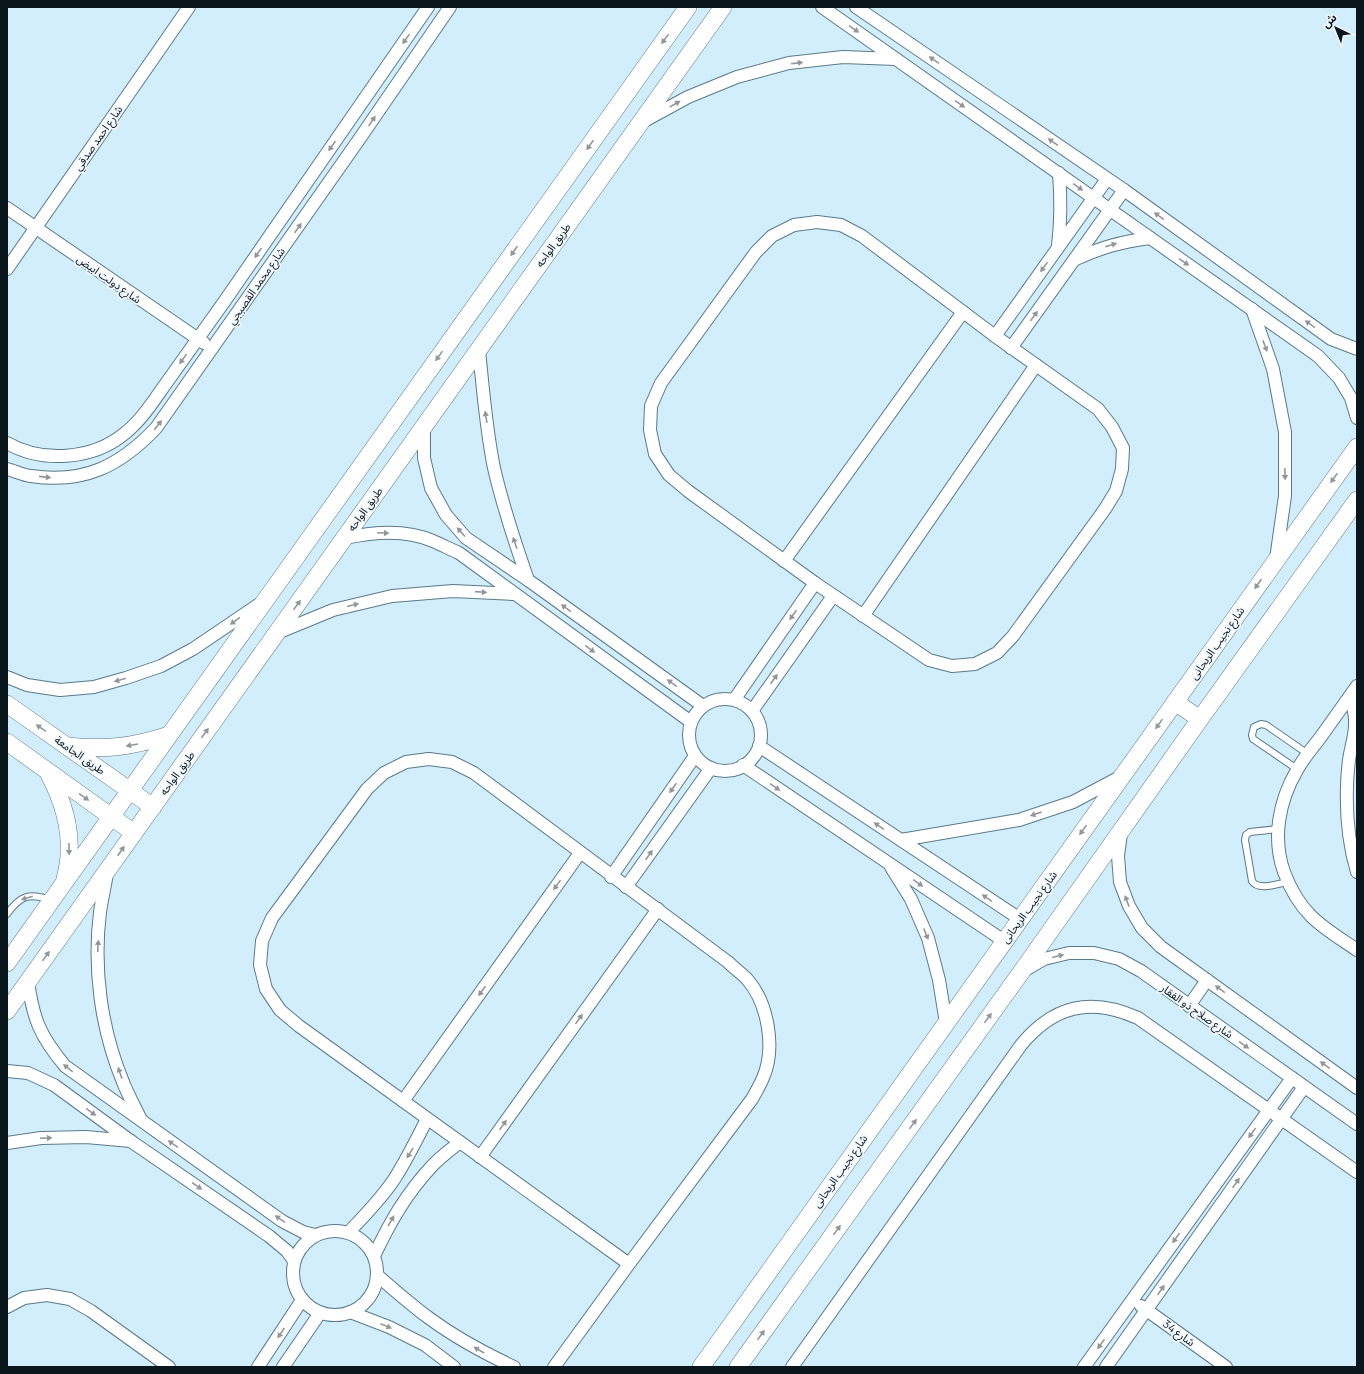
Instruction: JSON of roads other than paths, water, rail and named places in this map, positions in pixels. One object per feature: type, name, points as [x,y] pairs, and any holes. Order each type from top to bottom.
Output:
[{"type":"street","name":"شارع احمد صدقي","points":[[7,269],[189,7]]},
{"type":"street","name":"شارع محمد القصبجي","points":[[7,443],[37,454],[59,456],[82,454],[103,447],[123,435],[140,420],[198,339],[428,7]]},
{"type":"street","name":"شارع محمد القصبجي","points":[[7,469],[29,476],[53,478],[77,476],[100,470],[121,459],[140,445],[156,428],[212,349],[450,7]]},
{"type":"street","points":[[7,963],[688,7]]},
{"type":"street","name":"طريق الواحه","points":[[7,1011],[723,7]]},
{"type":"street","points":[[822,7],[1318,356],[1339,378],[1351,398],[1357,418]]},
{"type":"street","points":[[856,7],[1124,190],[1331,339],[1357,348]]},
{"type":"street","points":[[641,123],[688,97],[737,76],[790,63],[843,57],[896,59]]},
{"type":"street","points":[[1058,248],[1061,223],[1059,173]]},
{"type":"street","points":[[995,336],[1107,179]]},
{"type":"street","points":[[1011,348],[1124,190]]},
{"type":"street","name":"شارع دولت ابيض","points":[[7,208],[212,349]]},
{"type":"street","points":[[817,222],[841,225],[862,236],[963,312],[1011,348],[1098,409],[1112,427],[1123,448],[1122,469],[1116,491],[1105,509],[1013,636],[997,654],[975,664],[952,666],[929,660],[833,596],[669,475],[655,454],[650,430],[651,406],[661,383],[756,252],[772,236],[794,225],[817,222]]},
{"type":"street","points":[[1075,260],[1099,249],[1124,241],[1150,238]]},
{"type":"street","points":[[1252,309],[1273,369],[1285,432],[1285,496],[1276,559]]},
{"type":"street","points":[[784,561],[963,312]]},
{"type":"street","points":[[1318,356],[1331,339]]},
{"type":"street","points":[[479,350],[484,409],[494,467],[508,524],[528,580]]},
{"type":"street","points":[[863,616],[1036,365]]},
{"type":"street","points":[[424,427],[424,458],[431,488],[446,515],[466,538],[528,580],[704,706]]},
{"type":"street","name":"شارع نجيب الريحانى","points":[[701,1367],[1357,447]]},
{"type":"street","points":[[738,1367],[1357,500]]},
{"type":"street","points":[[345,538],[374,532],[403,533],[432,540],[459,553],[691,722]]},
{"type":"street","points":[[734,700],[815,583]]},
{"type":"street","points":[[277,633],[333,610],[392,596],[453,591],[514,594]]},
{"type":"street","points":[[752,711],[833,596]]},
{"type":"street","points":[[7,677],[27,685],[60,690],[94,687],[126,678],[161,666],[193,649],[267,598]]},
{"type":"street","points":[[1357,686],[1297,770],[1287,790],[1281,809],[1278,829],[1278,847],[1281,865],[1287,882],[1297,900],[1310,915],[1357,950]]},
{"type":"street","points":[[1350,696],[1354,708],[1355,721],[1349,759],[1347,816],[1354,844],[1357,872]]},
{"type":"street","points":[[724,699],[734,700],[744,704],[752,711],[757,719],[760,728],[758,746],[755,754],[743,765],[727,770],[711,768],[702,763],[690,745],[688,734],[691,722],[696,713],[713,701],[724,699]]},
{"type":"street","points":[[1175,702],[1200,719]]},
{"type":"street","name":"طريق الجامعة","points":[[7,704],[152,807]]},
{"type":"street","points":[[66,746],[92,748],[118,747],[144,743],[169,735]]},
{"type":"street","points":[[758,746],[1020,919]]},
{"type":"street","points":[[11,747],[134,833]]},
{"type":"street","points":[[612,877],[696,756]]},
{"type":"street","points":[[554,1367],[752,1100],[764,1077],[770,1052],[769,1026],[761,1001],[747,980],[728,962],[474,773],[452,762],[429,758],[406,762],[384,773],[367,789],[272,918],[262,941],[260,965],[266,989],[280,1010],[299,1026],[629,1264]]},
{"type":"street","points":[[743,765],[1004,941]]},
{"type":"street","points":[[626,887],[711,768]]},
{"type":"street","points":[[48,772],[61,797],[68,825],[69,854],[65,882]]},
{"type":"street","points":[[901,840],[1019,820],[1072,802],[1122,776]]},
{"type":"street","points":[[1121,830],[1118,856],[1120,882],[1129,906],[1142,928],[1161,947],[1357,1088]]},
{"type":"street","points":[[403,1101],[580,853]]},
{"type":"street","points":[[888,863],[911,899],[928,938],[939,980],[946,1023]]},
{"type":"street","points":[[108,869],[100,912],[97,955],[101,999],[109,1041],[123,1082],[142,1121]]},
{"type":"street","points":[[480,1157],[658,909]]},
{"type":"street","name":"شارع صلاح ذو الفقار","points":[[1022,971],[1044,959],[1069,953],[1094,953],[1119,959],[1140,971],[1357,1124]]},
{"type":"street","points":[[1189,1006],[1207,980]]},
{"type":"street","points":[[28,981],[31,1005],[38,1027],[50,1048],[65,1066],[287,1224],[303,1232],[315,1235]]},
{"type":"street","points":[[792,1367],[1031,1032],[1058,1014],[1074,1008],[1107,1007],[1123,1011],[1138,1018],[1357,1172]]},
{"type":"street","points":[[7,1071],[28,1073],[54,1085],[137,1145],[279,1243],[294,1261]]},
{"type":"street","points":[[1084,1367],[1292,1078]]},
{"type":"street","points":[[1106,1367],[1304,1087]]},
{"type":"street","points":[[349,1232],[373,1207],[394,1179],[412,1150],[428,1119]]},
{"type":"street","points":[[137,1145],[154,1130]]},
{"type":"street","points":[[7,1143],[41,1138],[86,1137],[137,1145]]},
{"type":"street","points":[[374,1256],[390,1223],[409,1193],[432,1166],[460,1142]]},
{"type":"street","points":[[332,1230],[349,1232],[360,1238],[368,1246],[374,1256],[378,1275],[375,1286],[369,1298],[361,1306],[350,1312],[340,1315],[320,1313],[310,1308],[302,1300],[295,1288],[292,1274],[294,1261],[298,1250],[305,1241],[315,1235],[332,1230]]},
{"type":"street","points":[[378,1275],[428,1318],[473,1346],[514,1367]]},
{"type":"street","points":[[7,1307],[24,1298],[47,1295],[70,1299],[91,1311],[169,1367]]},
{"type":"street","name":"شارع 34","points":[[1132,1299],[1226,1367]]},
{"type":"street","points":[[258,1367],[302,1300]]},
{"type":"street","points":[[350,1312],[389,1327],[425,1345],[454,1367]]},
{"type":"street","points":[[283,1367],[320,1313]]},
{"type":"lane","points":[[1297,770],[1253,739],[1252,735],[1254,727],[1257,725],[1266,725],[1308,754]]},
{"type":"lane","points":[[1278,829],[1250,832],[1246,835],[1245,840],[1252,881],[1255,885],[1259,886],[1287,882]]},
{"type":"lane","points":[[7,914],[15,904],[23,898],[38,896],[52,900]]}]
